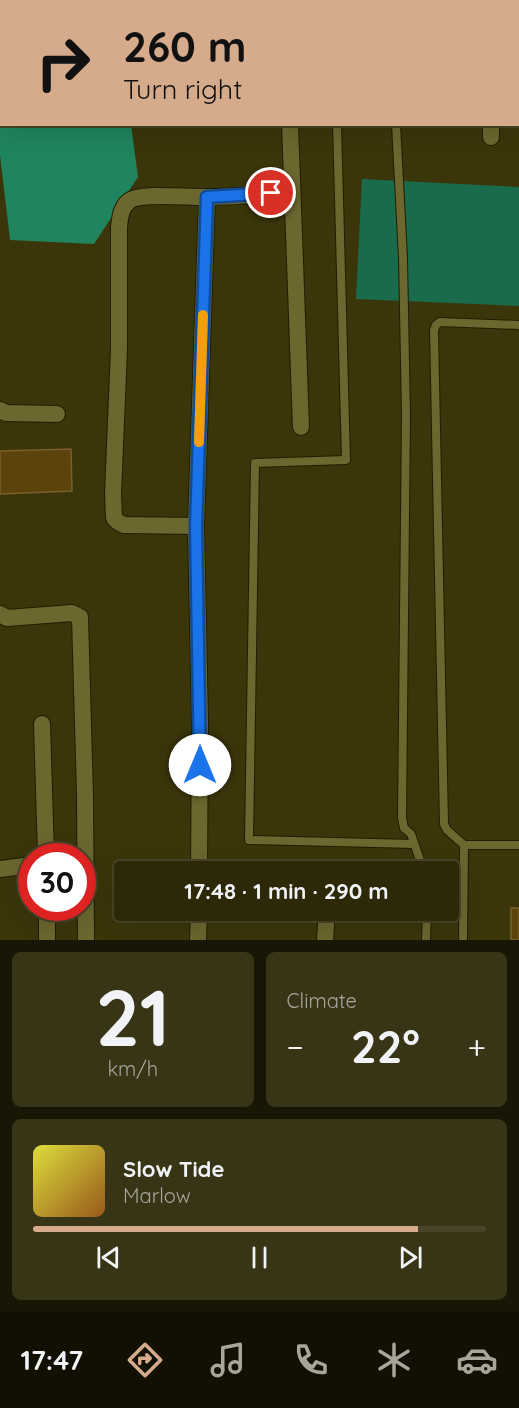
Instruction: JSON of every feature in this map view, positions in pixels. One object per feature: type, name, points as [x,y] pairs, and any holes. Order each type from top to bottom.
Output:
[{"type":"street","points":[[290,126],[301,427]]},
{"type":"street","points":[[196,526],[124,525],[114,518],[121,213],[130,200],[143,197],[207,197],[292,192]]},
{"type":"street","points":[[199,861],[200,723],[196,526],[207,197]]},
{"type":"street","points":[[0,410],[6,413],[57,414]]},
{"type":"street","points":[[0,614],[7,618],[72,613],[80,617],[86,940]]},
{"type":"street","points":[[42,724],[46,843]]},
{"type":"street","points":[[0,869],[18,867]]},
{"type":"street","points":[[47,921],[47,940]]},
{"type":"street","points":[[198,940],[199,921]]},
{"type":"street","points":[[325,940],[326,921]]},
{"type":"lane","points":[[337,126],[346,460],[255,463],[249,840],[414,844]]},
{"type":"lane","points":[[396,126],[403,258],[406,415],[402,818],[404,828],[411,834],[420,861]]},
{"type":"lane","points":[[519,325],[440,322],[434,330],[445,828],[464,845],[519,845]]},
{"type":"lane","points":[[463,940],[464,845]]},
{"type":"lane","points":[[426,940],[427,921]]},
{"type":"green space","points":[[0,126],[131,126],[138,177],[94,244],[10,240],[0,155]]},
{"type":"green space","points":[[362,179],[519,187],[519,306],[356,299]]},
{"type":"building","points":[[71,449],[72,491],[0,494],[0,451]]},
{"type":"building","points":[[511,908],[519,908],[519,940],[511,940]]},
{"type":"slow traffic","points":[[199,442],[203,315]]},
{"type":"route","points":[[200,765],[196,526],[207,197],[271,193]]}]
